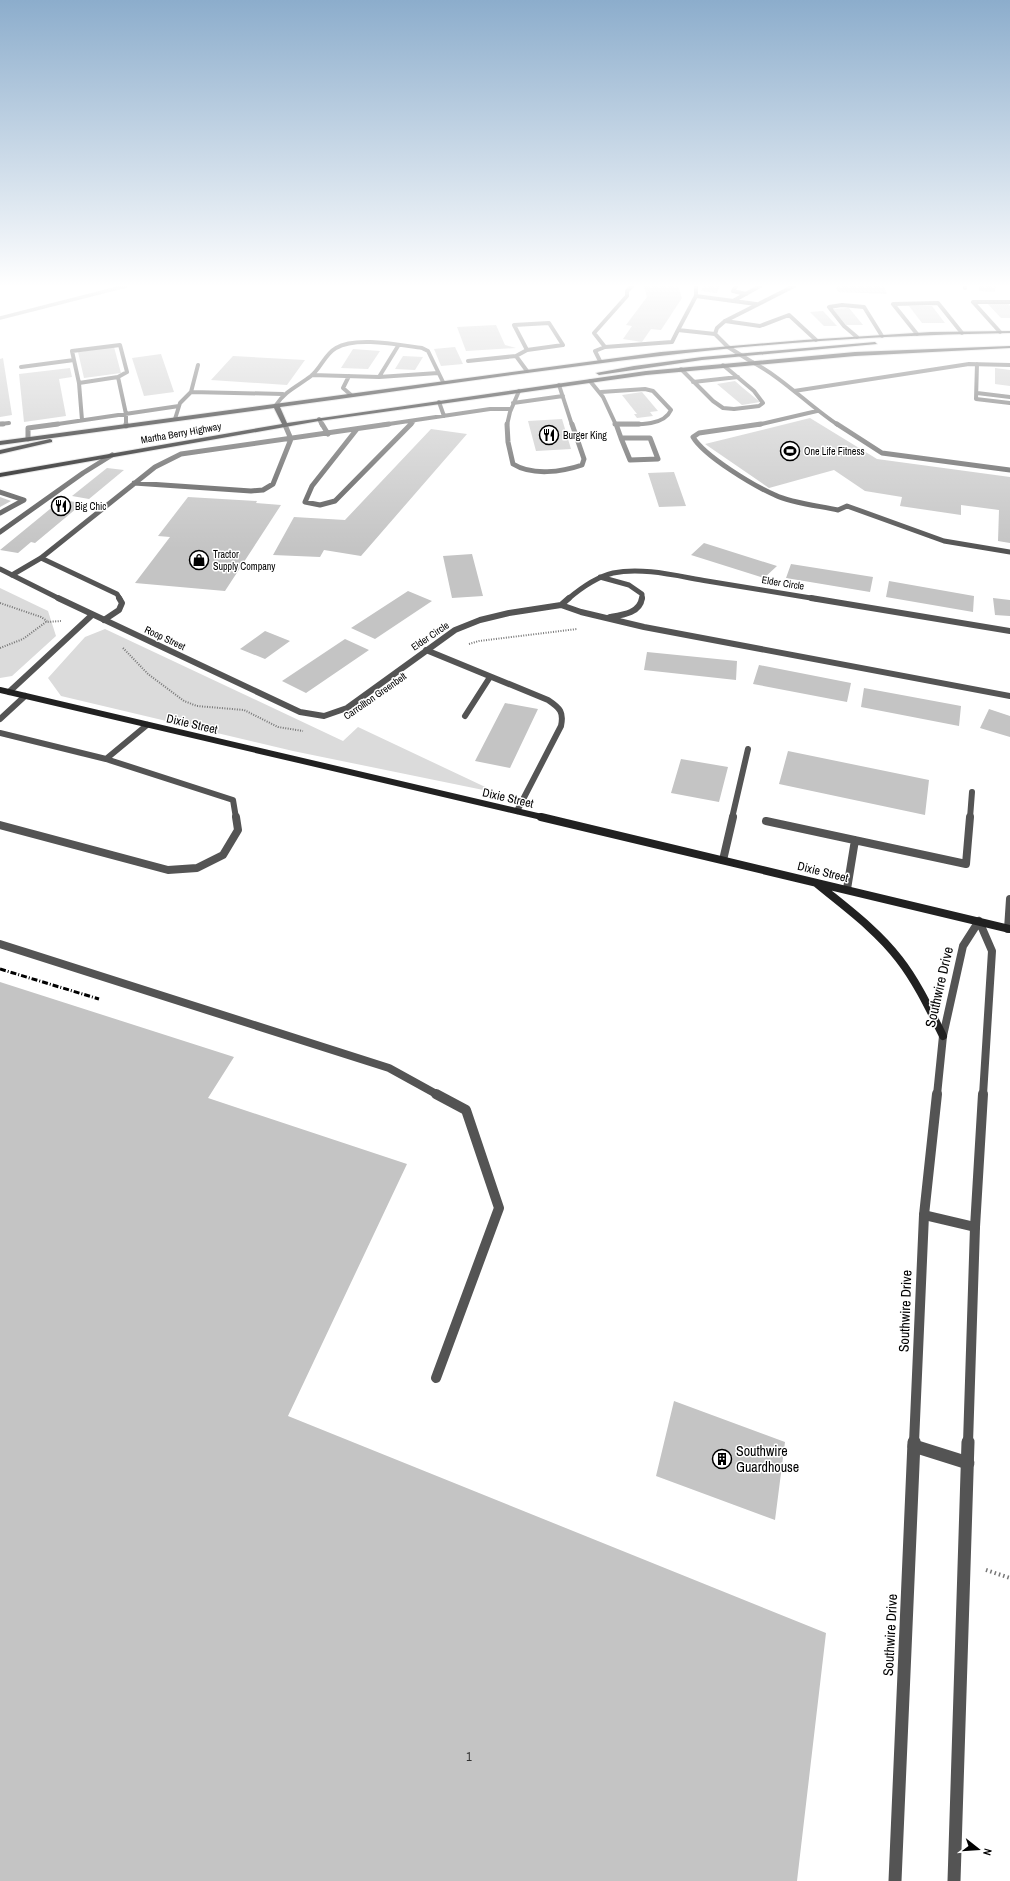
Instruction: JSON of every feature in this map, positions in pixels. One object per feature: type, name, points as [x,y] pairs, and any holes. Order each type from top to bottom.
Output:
[{"type":"main road","name":"Martha Berry Highway","points":[[0,443],[506,374]]},
{"type":"main road","points":[[568,384],[599,374]]},
{"type":"main road","name":"Martha Berry Highway","points":[[0,475],[319,419],[645,374]]},
{"type":"main road","points":[[276,405],[285,425]]},
{"type":"main road","points":[[0,452],[28,448],[89,431]]},
{"type":"street","points":[[77,374],[82,420]]},
{"type":"street","points":[[79,382],[118,377],[124,374]]},
{"type":"street","points":[[175,419],[179,406],[191,392],[196,374]]},
{"type":"street","points":[[276,405],[282,394],[312,375],[379,377],[426,374]]},
{"type":"street","points":[[438,374],[443,382]]},
{"type":"street","points":[[685,374],[713,402],[723,408],[734,409],[759,406],[763,403],[754,391],[734,374]]},
{"type":"street","points":[[772,374],[817,411],[882,453],[1010,470]]},
{"type":"street","points":[[794,391],[910,374]]},
{"type":"street","points":[[976,374],[976,399],[1010,403]]},
{"type":"street","points":[[349,376],[343,388],[351,395]]},
{"type":"street","points":[[118,377],[126,414],[126,426]]},
{"type":"street","points":[[693,382],[738,377]]},
{"type":"street","points":[[590,381],[600,392],[615,424],[620,438],[630,460],[658,459],[650,438],[620,438]]},
{"type":"street","points":[[519,391],[510,409],[505,427],[513,464],[517,468],[544,471],[575,468],[582,465],[584,459],[559,385]]},
{"type":"street","points":[[600,392],[645,389],[653,391],[671,410],[670,415],[667,418],[658,422],[615,424]]},
{"type":"street","points":[[191,392],[282,394]]},
{"type":"street","points":[[977,393],[1010,397]]},
{"type":"street","points":[[513,403],[563,396]]},
{"type":"street","points":[[439,402],[444,416]]},
{"type":"street","points":[[28,439],[28,428],[179,406]]},
{"type":"street","points":[[12,576],[41,558],[155,467],[181,454],[328,434],[490,409],[510,409]]},
{"type":"street","points":[[817,411],[751,426],[699,433],[693,436],[698,446],[743,478],[776,496],[838,510],[847,506],[944,541],[1010,552]]},
{"type":"street","points":[[319,419],[328,434]]},
{"type":"street","points":[[357,429],[312,486],[305,502],[313,505],[326,505],[335,501],[414,421]]},
{"type":"street","points":[[0,424],[9,423]]},
{"type":"street","points":[[134,483],[251,491],[263,490],[273,484],[291,439],[285,425]]},
{"type":"street","points":[[0,532],[112,455]]},
{"type":"street","points":[[0,492],[24,500],[43,502]]},
{"type":"street","points":[[2,512],[24,500]]},
{"type":"street","points":[[2,512],[10,513]]},
{"type":"street","points":[[16,515],[22,516]]},
{"type":"street","points":[[41,558],[117,594],[122,603],[119,610],[104,620]]},
{"type":"street","name":"Roop Street","points":[[0,569],[92,615],[300,712],[324,716]]},
{"type":"street","name":"Elder Circle","points":[[561,605],[580,588],[600,577],[620,571],[636,570],[673,574],[1010,631]]},
{"type":"street","points":[[600,577],[633,587],[642,594],[643,600],[640,606],[632,612],[605,618]]},
{"type":"street","name":"Elder Circle","points":[[324,716],[347,708],[455,630],[480,620],[509,613],[561,605],[605,618],[1010,696]]},
{"type":"street","points":[[9,692],[82,626],[92,615]]},
{"type":"street","points":[[426,650],[548,700],[559,707],[564,715],[561,726],[517,811]]},
{"type":"street","points":[[465,716],[490,677]]},
{"type":"street","name":"Dixie Street","points":[[0,690],[814,881],[1009,929]]},
{"type":"street","points":[[0,719],[25,696]]},
{"type":"street","points":[[106,759],[147,725]]},
{"type":"street","points":[[0,733],[106,759],[200,788],[233,800],[238,830],[223,855],[197,868],[168,870],[0,825]]},
{"type":"street","points":[[723,860],[748,750]]},
{"type":"street","points":[[766,821],[966,864],[972,792]]},
{"type":"street","points":[[847,889],[855,840]]},
{"type":"street","points":[[814,881],[860,920],[898,959],[924,999],[943,1036]]},
{"type":"street","points":[[1009,929],[1010,899]]},
{"type":"street","points":[[954,1881],[975,1227],[992,951],[979,921]]},
{"type":"street","name":"Southwire Drive","points":[[895,1881],[924,1215],[943,1036],[963,946],[979,921]]},
{"type":"street","points":[[0,944],[390,1068],[466,1110],[499,1208],[436,1378]]},
{"type":"street","points":[[924,1215],[975,1227]]},
{"type":"street","points":[[914,1446],[968,1463]]},
{"type":"path","points":[[0,603],[41,617],[47,621]]},
{"type":"path","points":[[0,648],[26,638],[47,621],[54,620],[82,626]]},
{"type":"path","points":[[440,657],[453,649],[479,641],[584,628]]},
{"type":"path","points":[[120,646],[134,658],[148,674],[184,701],[197,706],[244,710],[278,727],[308,731]]},
{"type":"path","points":[[986,1570],[1010,1578]]},
{"type":"shaded area","points":[[0,588],[48,611],[56,636],[12,676],[0,678]]},
{"type":"shaded area","points":[[105,629],[343,741],[358,727],[498,793],[293,751],[61,696],[48,678],[85,637]]},
{"type":"building","points":[[0,374],[5,374],[12,415],[0,417]]},
{"type":"building","points":[[19,374],[71,374],[72,377],[59,379],[66,416],[24,422]]},
{"type":"building","points":[[83,374],[115,374],[84,378]]},
{"type":"building","points":[[137,374],[168,374],[174,392],[144,396]]},
{"type":"building","points":[[217,374],[295,374],[287,385],[211,380]]},
{"type":"building","points":[[995,374],[1010,374],[1010,386],[995,384]]},
{"type":"building","points":[[735,381],[760,402],[742,405],[717,384]]},
{"type":"building","points":[[642,392],[658,411],[650,412],[653,416],[637,418],[634,414],[637,414],[622,395]]},
{"type":"building","points":[[810,418],[877,459],[1010,477],[1010,543],[998,541],[999,510],[961,505],[961,515],[900,506],[902,497],[865,491],[834,470],[769,488],[705,444]]},
{"type":"building","name":"Burger King","points":[[562,419],[571,449],[536,451],[528,421]]},
{"type":"building","points":[[431,429],[467,434],[361,556],[324,550],[320,557],[273,555],[294,517],[345,520]]},
{"type":"building","points":[[107,468],[124,470],[89,499],[72,496]]},
{"type":"building","points":[[674,472],[686,506],[659,507],[648,473]]},
{"type":"building","points":[[0,497],[11,501],[0,507]]},
{"type":"building","name":"Tractor Supply Company","points":[[188,497],[257,501],[256,503],[281,505],[225,591],[135,583],[170,537],[158,536]]},
{"type":"building","points":[[61,500],[83,503],[35,543],[31,542],[18,553],[0,550]]},
{"type":"building","points":[[704,543],[777,566],[764,578],[691,555]]},
{"type":"building","points":[[472,554],[483,596],[452,598],[443,556]]},
{"type":"building","points":[[791,564],[873,577],[870,592],[786,578]]},
{"type":"building","points":[[889,581],[974,596],[973,612],[886,597]]},
{"type":"building","points":[[408,591],[432,601],[375,639],[351,628]]},
{"type":"building","points":[[993,598],[1010,600],[1010,616],[995,615]]},
{"type":"building","points":[[265,631],[290,641],[265,659],[240,649]]},
{"type":"building","points":[[345,639],[369,650],[306,693],[282,681]]},
{"type":"building","points":[[647,652],[737,661],[736,680],[644,670]]},
{"type":"building","points":[[759,665],[851,683],[847,702],[753,684]]},
{"type":"building","points":[[864,688],[961,706],[959,726],[861,707]]},
{"type":"building","points":[[505,703],[538,709],[510,768],[475,761]]},
{"type":"building","points":[[989,709],[1010,716],[1010,737],[980,728]]},
{"type":"building","points":[[788,751],[929,780],[925,815],[779,784]]},
{"type":"building","points":[[681,759],[728,767],[719,802],[671,793]]},
{"type":"building","points":[[0,982],[234,1057],[208,1098],[407,1164],[288,1416],[826,1633],[797,1881],[0,1881]]},
{"type":"building","name":"Southwire Guardhouse","points":[[674,1401],[785,1442],[775,1520],[656,1476]]},
{"type":"railway","points":[[0,969],[99,999]]},
{"type":"place","name":"Burger King","points":[[549,435]]},
{"type":"place","name":"One Life Fitness","points":[[790,451]]},
{"type":"place","name":"Big Chic","points":[[61,506]]},
{"type":"place","name":"Tractor Supply Company","points":[[199,560]]},
{"type":"place","name":"Southwire Guardhouse","points":[[722,1459]]}]
